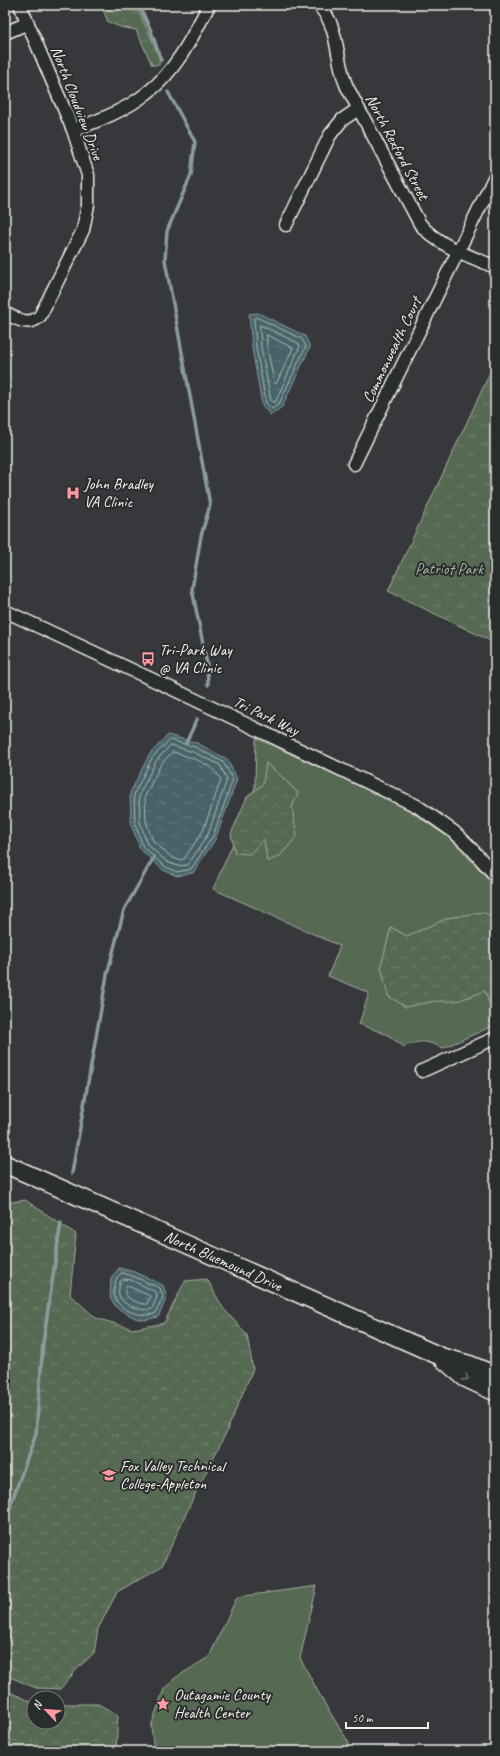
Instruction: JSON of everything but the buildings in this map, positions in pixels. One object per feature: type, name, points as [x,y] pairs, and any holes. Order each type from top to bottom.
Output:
[{"type":"main road","name":"North Bluemound Drive","points":[[5,1164],[442,1357],[472,1365],[495,1375]]},
{"type":"main road","name":"North Bluemound Drive","points":[[442,1357],[465,1378],[495,1392]]},
{"type":"street","name":"North Cloudview Drive","points":[[5,313],[22,321],[32,322],[40,316],[77,243],[86,218],[89,191],[88,175],[73,130],[20,5]]},
{"type":"street","points":[[73,130],[123,108],[147,93],[160,81],[185,50],[209,5]]},
{"type":"street","name":"North Rexford Street","points":[[318,5],[325,12],[331,24],[342,76],[358,109],[420,224],[436,239],[495,267]]},
{"type":"street","points":[[5,33],[28,23]]},
{"type":"street","points":[[286,225],[330,135],[342,120],[358,109]]},
{"type":"street","name":"Commonwealth Court","points":[[354,464],[495,176]]},
{"type":"street","name":"Tri Park Way","points":[[5,611],[179,692],[417,806],[454,832],[495,875]]},
{"type":"street","points":[[422,1071],[495,1038]]},
{"type":"green space","points":[[101,5],[136,5],[160,58],[159,65],[152,65],[136,30],[120,27],[108,22]]},
{"type":"green space","name":"Patriot Park","points":[[495,362],[495,643],[388,591]]},
{"type":"green space","points":[[256,738],[401,805],[451,839],[494,885],[495,1025],[443,1048],[424,1042],[415,1043],[404,1047],[388,1035],[359,1024],[369,993],[328,976],[340,946],[213,889],[235,839],[255,787]]},
{"type":"green space","points":[[266,763],[298,793],[292,807],[297,836],[281,855],[267,862],[264,839],[250,854],[235,853],[231,834],[247,797],[263,784]]},
{"type":"green space","points":[[482,912],[495,918],[495,1011],[492,1011],[485,991],[457,1001],[435,1001],[406,1007],[388,996],[381,966],[391,927],[407,936],[448,918]]},
{"type":"green space","name":"Fox Valley Technical College-Appleton","points":[[25,1200],[76,1234],[70,1295],[96,1318],[133,1329],[164,1323],[185,1281],[207,1279],[223,1308],[247,1335],[253,1369],[225,1435],[195,1494],[162,1566],[117,1592],[98,1629],[94,1653],[77,1669],[60,1689],[36,1688],[5,1675],[5,1203]]},
{"type":"green space","points":[[317,1586],[300,1658],[323,1701],[349,1743],[345,1751],[154,1751],[151,1726],[164,1689],[175,1678],[209,1657],[237,1597]]},
{"type":"green space","points":[[5,1690],[26,1699],[26,1730],[66,1730],[66,1704],[98,1704],[118,1715],[116,1751],[5,1751]]},
{"type":"water","points":[[412,5],[436,5],[417,9]]},
{"type":"water","points":[[258,313],[305,336],[310,347],[282,407],[270,415],[262,405],[252,348],[249,314]]},
{"type":"water","points":[[168,735],[197,743],[227,759],[237,779],[216,838],[193,873],[177,876],[163,870],[140,849],[131,824],[130,793],[149,755]]},
{"type":"water","points":[[119,1268],[134,1272],[163,1285],[167,1297],[158,1317],[145,1320],[135,1318],[117,1308],[110,1298],[111,1279]]},
{"type":"waterway","points":[[139,5],[151,31],[161,60]]},
{"type":"waterway","points":[[168,92],[195,142],[191,175],[167,231],[165,260],[210,505],[201,536],[192,589],[207,664],[208,685]]},
{"type":"waterway","points":[[186,743],[197,719]]},
{"type":"waterway","points":[[72,1173],[107,975],[124,910],[154,857]]},
{"type":"waterway","points":[[5,1520],[36,1434],[43,1343],[61,1222]]},
{"type":"place","name":"John Bradley VA Clinic","points":[[73,493]]},
{"type":"place","name":"Tri-Park Way @ VA Clinic","points":[[148,659]]},
{"type":"place","name":"Fox Valley Technical College-Appleton","points":[[109,1475]]},
{"type":"place","name":"Outagamie County Health Center","points":[[163,1704]]}]
